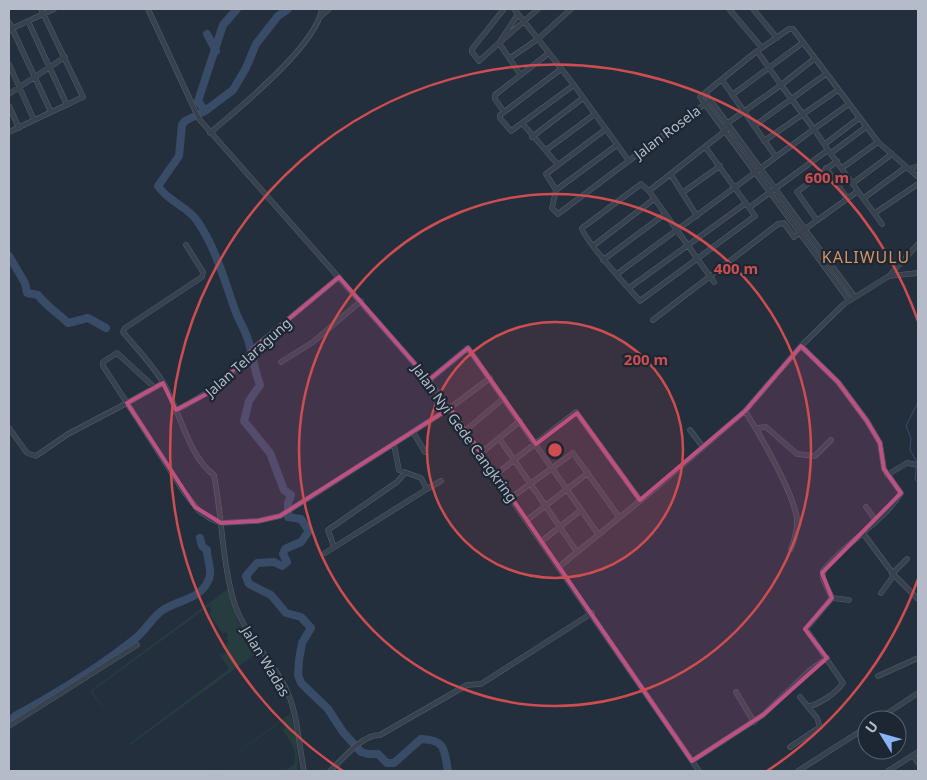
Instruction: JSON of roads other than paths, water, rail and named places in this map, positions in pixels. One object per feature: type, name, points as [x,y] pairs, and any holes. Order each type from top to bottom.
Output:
[{"type":"street","points":[[10,30],[42,11],[54,9]]},
{"type":"street","name":"Jalan Nyi Gede Cangkring","points":[[148,9],[199,119],[429,380],[466,430],[700,771]]},
{"type":"street","points":[[210,133],[254,95],[305,44],[315,30],[322,9]]},
{"type":"street","points":[[321,16],[330,9]]},
{"type":"street","points":[[504,9],[472,52],[480,61],[538,9]]},
{"type":"street","points":[[514,9],[574,85],[629,161]]},
{"type":"street","points":[[510,58],[538,39],[571,9]]},
{"type":"street","points":[[730,9],[760,50],[769,68],[781,85],[882,224]]},
{"type":"street","points":[[753,9],[778,38]]},
{"type":"street","points":[[9,132],[83,97],[42,11]]},
{"type":"street","points":[[499,43],[518,14]]},
{"type":"street","points":[[28,21],[67,105]]},
{"type":"street","points":[[9,22],[10,30],[51,112]]},
{"type":"street","points":[[849,300],[700,97],[760,50],[791,29],[878,142],[918,177]]},
{"type":"street","points":[[499,43],[520,74]]},
{"type":"street","points":[[732,95],[802,44]]},
{"type":"street","points":[[504,112],[494,97],[520,74],[549,53]]},
{"type":"street","points":[[9,94],[65,57]]},
{"type":"street","points":[[649,191],[706,148],[710,141],[744,112],[814,59]]},
{"type":"street","points":[[9,64],[34,120]]},
{"type":"street","points":[[561,69],[504,112],[500,118],[509,130],[523,124],[574,85]]},
{"type":"street","points":[[754,126],[826,74]]},
{"type":"street","points":[[722,80],[776,157]]},
{"type":"street","points":[[764,141],[838,90]]},
{"type":"street","points":[[705,93],[854,296]]},
{"type":"street","points":[[532,137],[583,98]]},
{"type":"street","name":"Jalan Rosela","points":[[556,190],[552,208],[558,214],[710,100]]},
{"type":"street","points":[[617,274],[848,104]]},
{"type":"street","points":[[9,106],[18,128]]},
{"type":"street","points":[[546,150],[595,114]]},
{"type":"street","points":[[825,144],[859,118]]},
{"type":"street","points":[[523,124],[532,137],[558,164]]},
{"type":"street","points":[[629,288],[688,245],[748,205],[770,193],[866,127]]},
{"type":"street","points":[[606,129],[546,174],[556,190],[618,145]]},
{"type":"street","points":[[842,168],[878,142]]},
{"type":"street","points":[[706,148],[755,216],[698,258],[641,301],[603,260],[582,228],[641,184],[649,191],[654,199],[698,258],[711,276],[714,282]]},
{"type":"street","points":[[853,184],[892,154]]},
{"type":"street","points":[[816,219],[797,192],[836,161]]},
{"type":"street","points":[[682,193],[720,166]]},
{"type":"street","points":[[864,198],[908,168],[918,166]]},
{"type":"street","points":[[826,168],[848,198]]},
{"type":"street","points":[[671,175],[697,216]]},
{"type":"street","points":[[875,213],[918,184]]},
{"type":"street","points":[[653,320],[781,223],[784,223],[794,237],[816,219],[858,191]]},
{"type":"street","points":[[593,246],[654,199]]},
{"type":"street","points":[[603,260],[665,214]]},
{"type":"street","points":[[560,566],[745,411],[801,346],[854,296],[889,276],[918,244]]},
{"type":"street","name":"Jalan Wadas","points":[[186,245],[203,272],[202,277],[123,331],[163,383],[174,405],[174,411],[204,467],[214,475],[234,602],[246,630],[273,667],[288,693],[295,715],[302,771]]},
{"type":"street","points":[[889,276],[916,273]]},
{"type":"street","name":"Jalan Telaragung","points":[[174,411],[214,390],[246,359],[255,347],[340,277]]},
{"type":"street","points":[[281,362],[311,344],[361,301]]},
{"type":"street","points":[[801,346],[838,382],[867,421],[880,443],[883,465],[901,493],[876,521],[837,554],[823,571],[824,579],[832,598]]},
{"type":"street","points":[[429,380],[468,348],[598,534]]},
{"type":"street","points":[[154,387],[119,354],[114,354],[104,360],[102,365],[195,507],[206,516],[221,523],[269,520],[287,511],[450,408],[490,378]]},
{"type":"street","points":[[9,428],[27,453],[36,456],[68,434],[163,383]]},
{"type":"street","points":[[466,430],[504,398]]},
{"type":"street","points":[[745,411],[756,428],[794,506],[797,525],[791,549]]},
{"type":"street","points":[[496,474],[577,413],[640,500]]},
{"type":"street","points":[[481,453],[520,421]]},
{"type":"street","points":[[756,428],[766,427],[801,456],[815,456],[831,440]]},
{"type":"street","points":[[690,430],[703,447]]},
{"type":"street","points":[[413,432],[425,452]]},
{"type":"street","points":[[499,438],[576,552]]},
{"type":"street","points":[[396,443],[397,468],[404,474],[422,478],[428,489]]},
{"type":"street","points":[[512,498],[573,453],[619,517]]},
{"type":"street","points":[[888,474],[909,463],[918,465]]},
{"type":"street","points":[[527,520],[588,473]]},
{"type":"street","points":[[334,547],[328,530],[397,482],[404,474]]},
{"type":"street","points":[[325,552],[441,481]]},
{"type":"street","points":[[866,507],[876,521]]},
{"type":"street","points":[[542,541],[581,510]]},
{"type":"street","points":[[864,533],[893,574],[917,595]]},
{"type":"street","points":[[881,593],[893,574],[907,559]]},
{"type":"street","points":[[832,598],[849,600]]},
{"type":"street","points":[[808,707],[836,691],[844,683],[806,628],[832,598]]},
{"type":"street","points":[[330,771],[355,748],[372,736],[380,735],[467,685],[481,684],[487,681],[592,613]]},
{"type":"street","points":[[9,726],[138,645]]},
{"type":"street","points":[[692,761],[754,722],[810,670],[827,658]]},
{"type":"street","points":[[878,676],[914,660]]},
{"type":"street","points":[[736,692],[754,722]]},
{"type":"street","points":[[892,710],[918,693]]},
{"type":"street","points":[[790,747],[820,728],[817,718],[800,697]]},
{"type":"street","points":[[798,771],[857,733]]},
{"type":"street","points":[[888,771],[918,752]]},
{"type":"street","points":[[913,755],[918,763]]},
{"type":"waterway","points":[[205,111],[198,101],[223,25],[237,9]]},
{"type":"waterway","points":[[288,9],[278,16],[256,44],[246,68],[233,90],[205,111],[185,121],[182,125],[179,156],[158,186],[167,196],[194,217],[215,254],[236,313],[247,337],[260,385],[249,401],[244,421],[270,453],[284,490],[291,495],[288,503],[288,517],[301,519],[309,531],[301,542],[285,549],[283,554],[287,562],[282,566],[274,562],[257,563],[246,576],[249,584],[271,595],[286,613],[301,617],[311,628],[302,643],[298,675],[301,683],[328,709],[343,732],[361,752],[378,754],[387,763],[394,763],[421,739],[429,740],[440,744],[443,748],[448,771]]},
{"type":"waterway","points":[[207,34],[216,51]]},
{"type":"waterway","points":[[9,256],[25,283],[27,293],[38,295],[68,323],[88,318],[106,328]]},
{"type":"waterway","points":[[918,402],[906,426],[911,438],[910,450],[917,462],[915,479],[918,483]]},
{"type":"waterway","points":[[9,723],[15,716],[78,679],[123,648],[141,634],[163,610],[193,596],[203,589],[209,579],[210,570],[207,550],[202,546],[200,538]]},
{"type":"district","name":"KALIWULU","points":[[866,257]]}]
